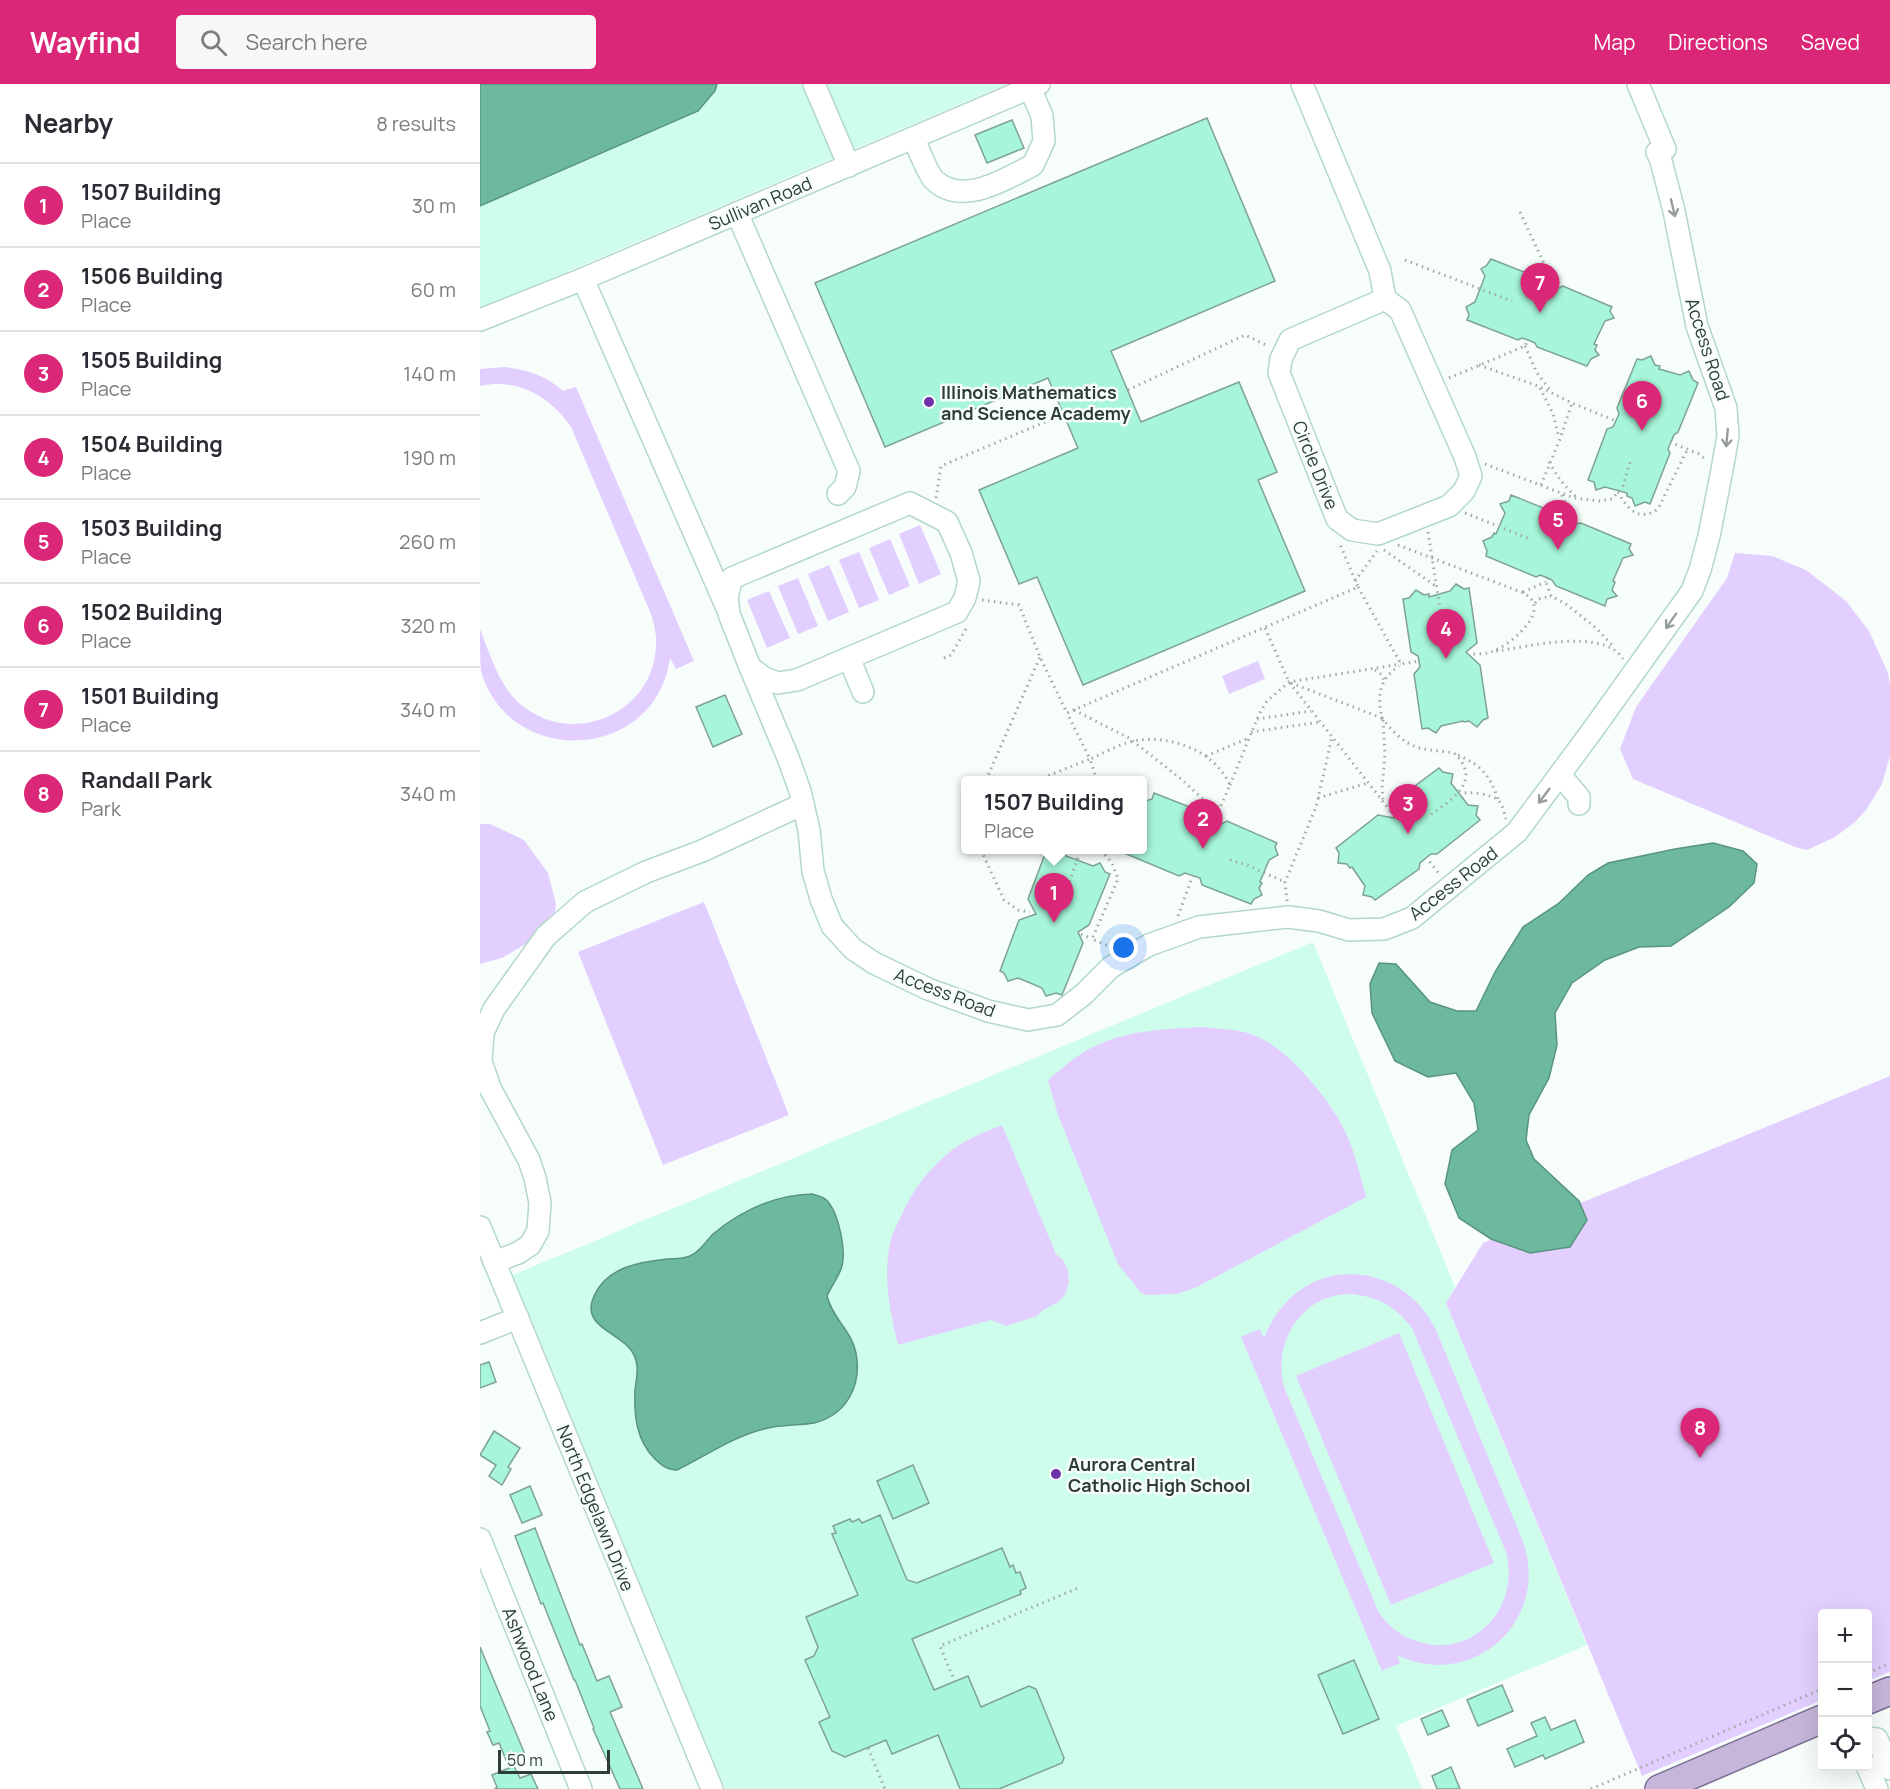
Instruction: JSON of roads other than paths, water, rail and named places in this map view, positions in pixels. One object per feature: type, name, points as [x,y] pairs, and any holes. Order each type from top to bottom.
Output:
[{"type":"main road","points":[[1872,1698],[1890,1691]]},
{"type":"main road","points":[[1659,1789],[1818,1721]]},
{"type":"street","points":[[814,84],[849,166]]},
{"type":"street","points":[[1302,84],[1380,271],[1385,299]]},
{"type":"street","name":"Access Road","points":[[583,279],[729,614],[789,760],[809,830],[813,871],[832,926],[853,949],[874,963],[928,989],[988,1011],[1028,1020],[1057,1015],[1084,994],[1111,967],[1149,945],[1199,927],[1288,917],[1319,921],[1349,930],[1384,929],[1412,918],[1517,832],[1692,591],[1709,536],[1728,436],[1726,408],[1697,326],[1674,212],[1661,161],[1661,151],[1638,84]]},
{"type":"street","points":[[914,139],[933,180],[954,191],[983,189],[1033,165],[1044,141],[1042,116],[1035,86]]},
{"type":"street","name":"Sullivan Road","points":[[480,320],[583,279],[1035,86]]},
{"type":"street","points":[[738,213],[849,471],[845,487],[838,494]]},
{"type":"street","name":"Circle Drive","points":[[1385,299],[1400,310],[1434,384],[1471,476],[1464,491],[1449,506],[1378,534],[1352,530],[1337,519],[1279,373],[1281,359],[1290,340],[1385,299]]},
{"type":"street","points":[[729,614],[727,597],[732,578],[910,503],[947,522],[961,553],[976,601],[957,612],[797,680],[778,683],[764,678],[750,667]]},
{"type":"street","points":[[849,658],[863,692]]},
{"type":"street","points":[[1560,775],[1579,797],[1579,804]]},
{"type":"street","points":[[494,1262],[518,1253],[530,1245],[538,1231],[540,1203],[529,1160],[490,1088],[481,1061],[483,1033],[494,1009],[546,936],[585,902],[646,872],[702,851],[803,804]]},
{"type":"street","name":"North Edgelawn Drive","points":[[480,1227],[712,1789]]},
{"type":"street","points":[[480,1333],[518,1318]]},
{"type":"street","name":"Ashwood Lane","points":[[480,1539],[581,1789]]},
{"type":"street","points":[[1872,1738],[1877,1739],[1890,1769]]},
{"type":"street","points":[[1869,1771],[1877,1789]]},
{"type":"place","name":"1501 Building","points":[[1540,313]]},
{"type":"place","name":"Illinois Mathematics and Science Academy","points":[[929,402]]},
{"type":"place","name":"1502 Building","points":[[1642,431]]},
{"type":"place","name":"1503 Building","points":[[1558,550]]},
{"type":"place","name":"1504 Building","points":[[1446,659]]},
{"type":"place","name":"1505 Building","points":[[1408,834]]},
{"type":"place","name":"1506 Building","points":[[1203,849]]},
{"type":"place","name":"1507 Building","points":[[1054,923]]},
{"type":"place","name":"Randall Park","points":[[1700,1458]]},
{"type":"place","name":"Aurora Central Catholic High School","points":[[1056,1474]]}]
